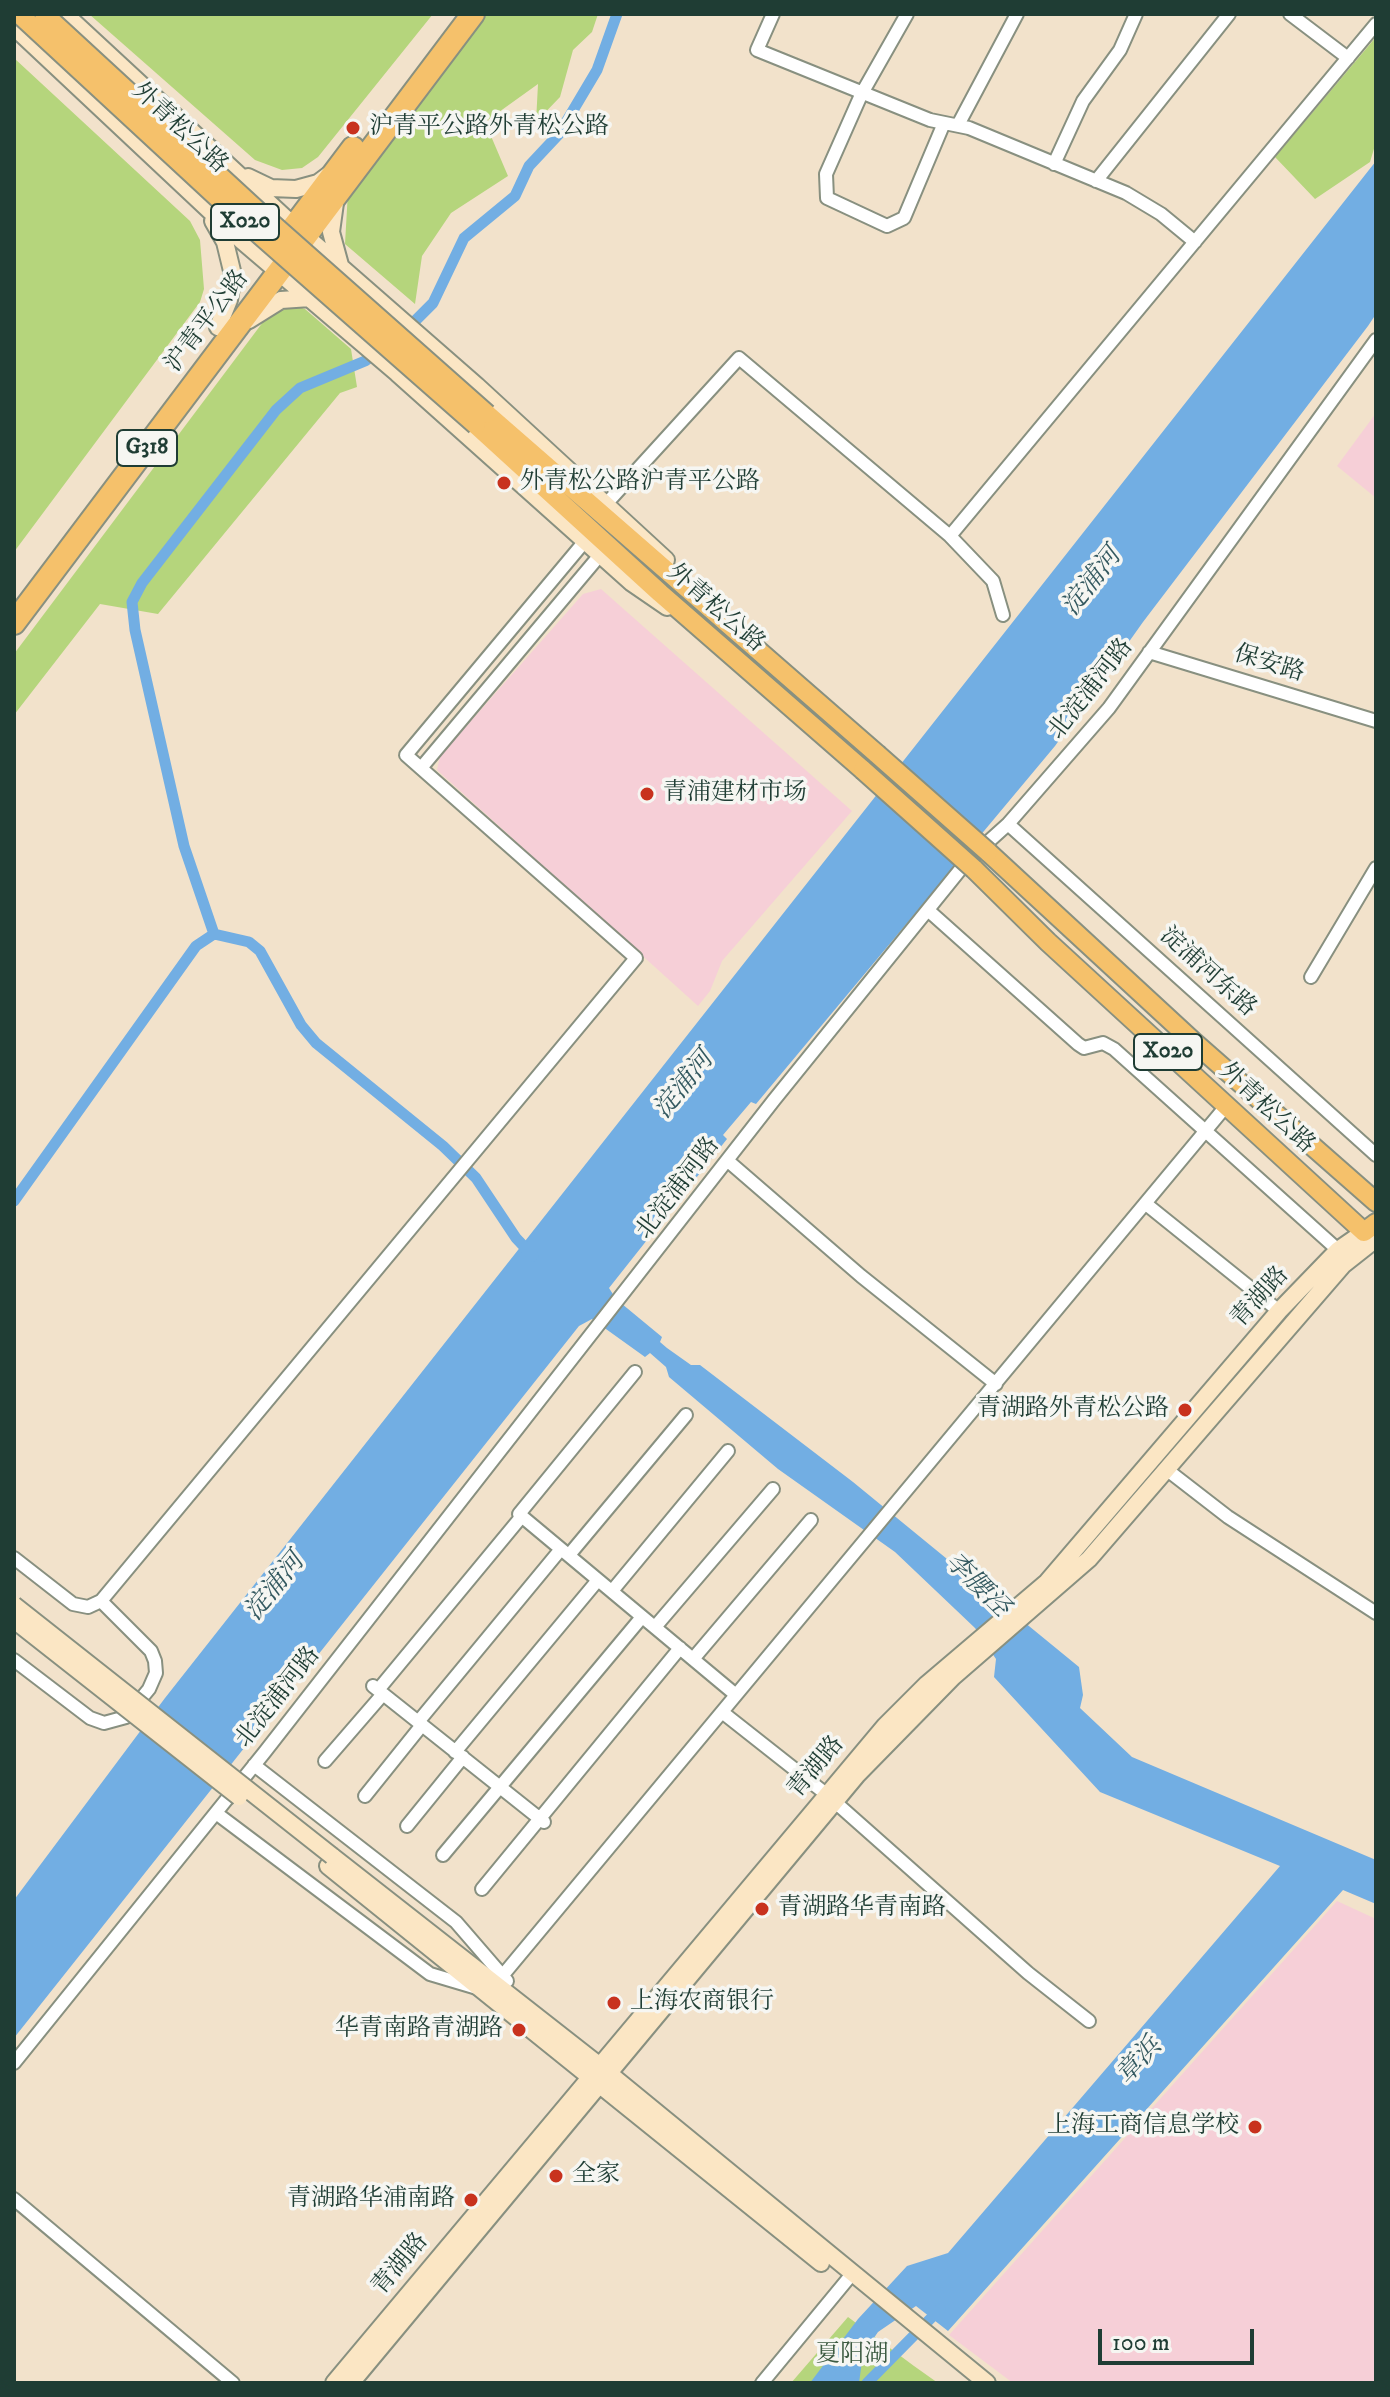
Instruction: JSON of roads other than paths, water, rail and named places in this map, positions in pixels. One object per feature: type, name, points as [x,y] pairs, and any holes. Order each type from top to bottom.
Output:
[{"type":"highway","name":"沪青平公路","points":[[14,623],[220,350],[345,159],[456,14]]},
{"type":"highway","name":"沪青平公路","points":[[292,241],[339,192],[473,14]]},
{"type":"highway","name":"沪青平公路","points":[[14,599],[218,327],[273,267]]},
{"type":"main road","name":"外青松公路","points":[[16,14],[219,199],[877,754],[1195,1043],[1376,1202]]},
{"type":"main road","name":"外青松公路","points":[[44,14],[481,419],[690,619],[974,869],[1048,942],[1373,1236]]},
{"type":"main road","points":[[65,14],[238,176],[292,241],[339,322]]},
{"type":"main road","points":[[14,27],[201,203],[358,338],[600,555],[649,595],[690,619]]},
{"type":"main road","points":[[214,153],[259,183],[282,189],[318,183],[345,159]]},
{"type":"main road","points":[[339,192],[332,214],[333,248],[338,261],[352,278]]},
{"type":"main road","points":[[201,203],[250,230],[292,241],[352,278],[606,504],[666,560],[709,610]]},
{"type":"main road","points":[[201,203],[223,238],[232,266],[232,287],[218,327]]},
{"type":"main road","points":[[339,322],[336,309],[344,295],[352,290],[373,296]]},
{"type":"main road","points":[[220,350],[265,308],[283,299],[310,298]]},
{"type":"main road","name":"青湖路","points":[[1019,1614],[1081,1546],[1279,1311],[1338,1250],[1373,1236]]},
{"type":"main road","name":"青湖路","points":[[351,2383],[831,1798],[981,1646],[1089,1559],[1343,1265],[1373,1236]]},
{"type":"main road","points":[[14,1605],[330,1860],[480,1989],[600,2076]]},
{"type":"main road","points":[[14,1620],[457,1953],[600,2076],[874,2299],[948,2359],[987,2383]]},
{"type":"main road","name":"青湖路","points":[[334,2383],[600,2076]]},
{"type":"main road","points":[[948,2359],[970,2383]]},
{"type":"street","points":[[773,14],[757,50],[861,95],[958,125],[1096,181],[1144,203],[1195,242]]},
{"type":"street","points":[[907,14],[861,95],[826,174],[827,198],[887,226],[904,218],[944,123]]},
{"type":"street","points":[[958,125],[1017,14]]},
{"type":"street","points":[[1054,164],[1083,101],[1120,50],[1136,14]]},
{"type":"street","points":[[1096,181],[1229,14]]},
{"type":"street","points":[[1290,14],[1348,58]]},
{"type":"street","points":[[950,536],[1376,24]]},
{"type":"street","name":"北淀浦河路","points":[[14,2063],[216,1813],[968,860],[1008,824],[1109,708],[1376,340]]},
{"type":"street","points":[[606,504],[739,358],[950,536],[993,581],[1003,615]]},
{"type":"street","points":[[14,1558],[73,1604],[88,1607],[101,1601],[636,958],[406,755],[585,541]]},
{"type":"street","points":[[421,768],[600,555]]},
{"type":"street","name":"保安路","points":[[1149,652],[1376,721]]},
{"type":"street","name":"淀浦河东路","points":[[1008,824],[1376,1155]]},
{"type":"street","points":[[1311,977],[1376,868]]},
{"type":"street","points":[[929,911],[1078,1044],[1084,1048],[1103,1043],[1114,1049],[1204,1133],[1338,1250]]},
{"type":"street","points":[[503,1975],[1227,1105]]},
{"type":"street","points":[[728,1161],[861,1276],[996,1384]]},
{"type":"street","points":[[1146,1204],[1279,1311]]},
{"type":"street","points":[[635,1372],[519,1514],[736,1695]]},
{"type":"street","points":[[365,1796],[420,1723],[686,1415]]},
{"type":"street","points":[[612,1591],[728,1451]]},
{"type":"street","points":[[1166,1469],[1228,1517],[1376,1613]]},
{"type":"street","points":[[655,1627],[773,1489]]},
{"type":"street","points":[[325,1761],[378,1690],[522,1516]]},
{"type":"street","points":[[693,1659],[811,1520]]},
{"type":"street","points":[[407,1826],[459,1754],[598,1580]]},
{"type":"street","points":[[14,1660],[90,1718],[104,1723],[126,1717],[149,1689],[156,1673],[155,1661],[151,1651],[101,1601]]},
{"type":"street","points":[[443,1855],[642,1617]]},
{"type":"street","points":[[482,1889],[542,1820],[680,1648]]},
{"type":"street","points":[[378,1690],[542,1820]]},
{"type":"street","points":[[722,1712],[831,1798],[1028,1973],[1089,2021]]},
{"type":"street","points":[[254,1765],[456,1922],[503,1975],[517,2002]]},
{"type":"street","points":[[216,1813],[430,1974],[480,1989]]},
{"type":"street","points":[[457,1953],[477,1955],[492,1962]]},
{"type":"street","points":[[14,2199],[233,2383]]},
{"type":"street","points":[[762,2383],[849,2278]]},
{"type":"water","points":[[1376,161],[1376,314],[1368,326],[1143,622],[1055,746],[756,1104],[751,1102],[723,1135],[727,1139],[609,1288],[616,1299],[662,1337],[660,1342],[667,1348],[691,1365],[700,1365],[853,1482],[1079,1667],[1083,1695],[1080,1708],[1132,1757],[1376,1860],[1376,1904],[1343,1890],[948,2331],[916,2306],[878,2332],[863,2354],[859,2383],[810,2383],[858,2319],[907,2266],[948,2253],[1280,1866],[1100,1792],[994,1677],[996,1659],[975,1628],[895,1552],[778,1469],[669,1377],[666,1367],[650,1353],[645,1357],[592,1319],[579,1326],[14,2038],[14,1900],[165,1698]]},
{"type":"waterway","points":[[406,330],[433,303],[464,238],[515,196],[529,166],[559,134],[597,70],[617,14]]},
{"type":"waterway","points":[[214,934],[184,846],[135,630],[132,602],[142,583],[276,410],[300,388],[365,361],[380,350]]},
{"type":"waterway","points":[[14,1201],[196,946],[214,934],[249,942],[260,951],[301,1025],[316,1043],[443,1146],[476,1178],[516,1238],[533,1256]]},
{"type":"waterway","name":"章浜","points":[[867,2383],[940,2309]]},
{"type":"place","name":"沪青平公路外青松公路","points":[[353,128]]},
{"type":"place","name":"外青松公路沪青平公路","points":[[504,483]]},
{"type":"place","name":"青浦建材市场","points":[[647,794]]},
{"type":"place","name":"青湖路外青松公路","points":[[1185,1410]]},
{"type":"place","name":"青湖路华青南路","points":[[762,1909]]},
{"type":"place","name":"上海农商银行","points":[[614,2003]]},
{"type":"place","name":"华青南路青湖路","points":[[519,2030]]},
{"type":"place","name":"上海工商信息学校","points":[[1255,2127]]},
{"type":"place","name":"全家","points":[[556,2176]]},
{"type":"place","name":"青湖路华浦南路","points":[[471,2200]]},
{"type":"water label","name":"淀浦河","points":[[1093,583]]},
{"type":"water label","name":"淀浦河","points":[[685,1086]]},
{"type":"water label","name":"李腰泾","points":[[976,1586]]},
{"type":"water label","name":"淀浦河","points":[[276,1588]]},
{"type":"park label","name":"夏阳湖","points":[[852,2356]]}]
